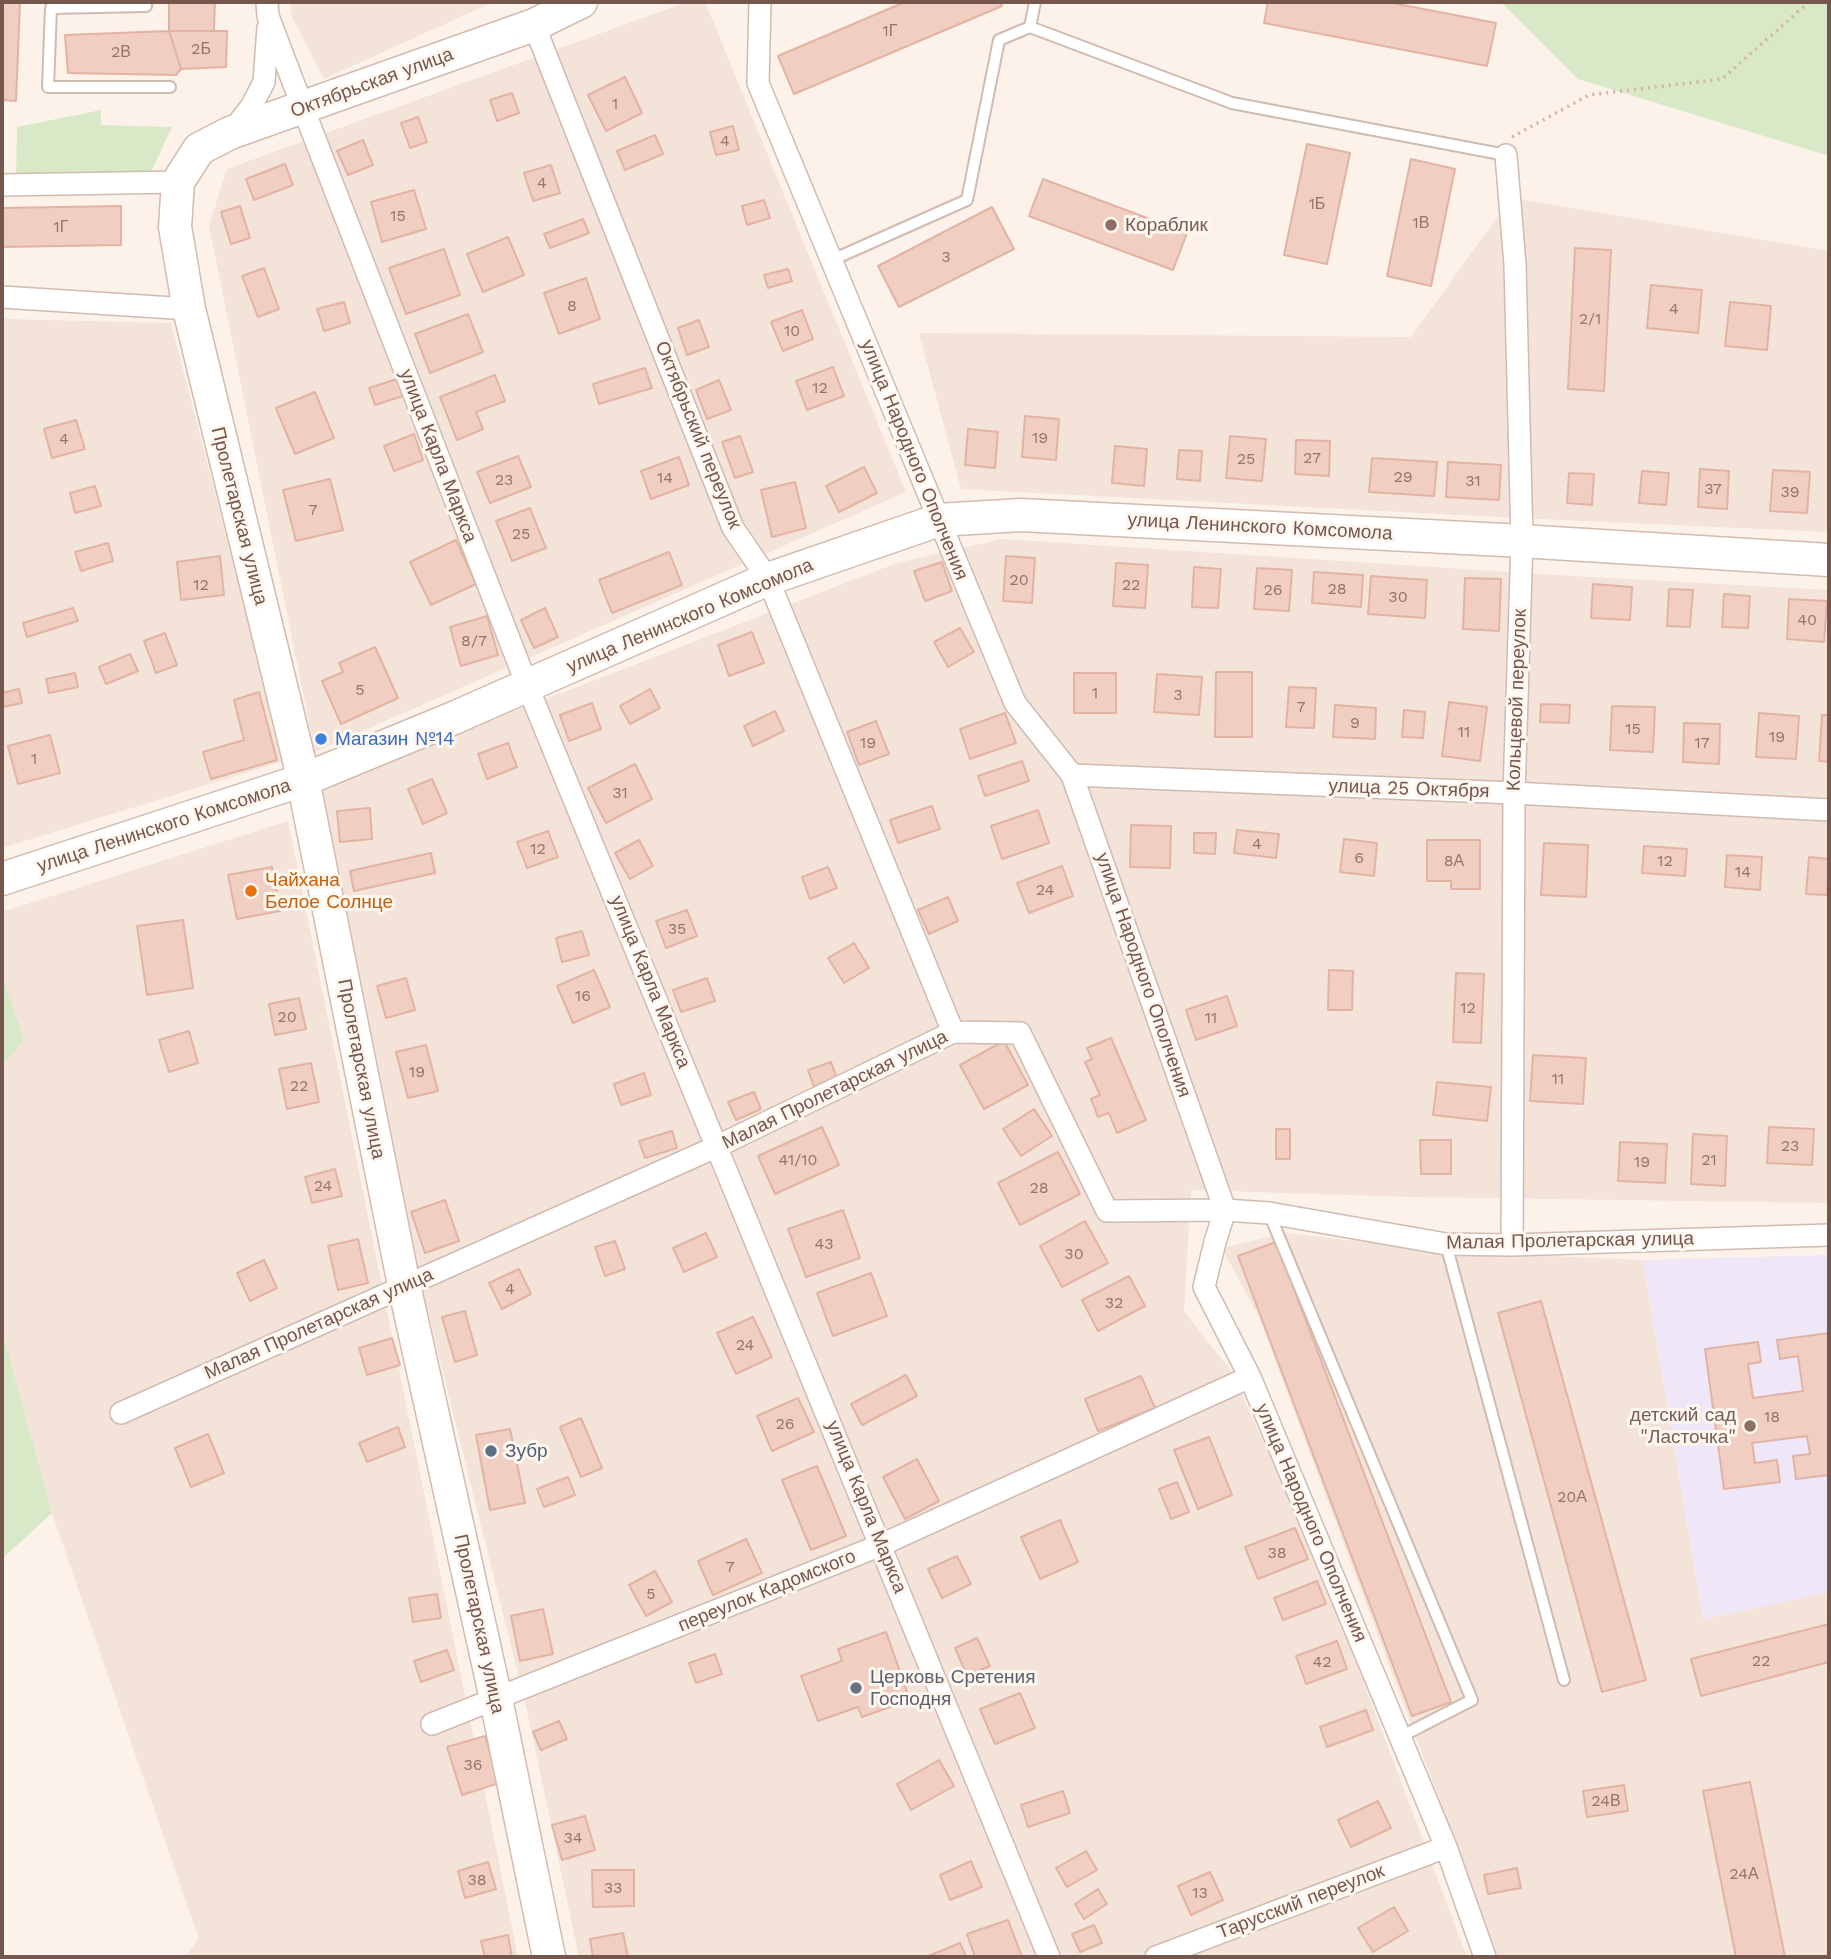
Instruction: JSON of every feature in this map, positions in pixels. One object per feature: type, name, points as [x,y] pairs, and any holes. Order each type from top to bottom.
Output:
[{"type":"main road","name":"Октябрьская улица","points":[[178,182],[199,149],[230,133],[534,25],[581,2]]},
{"type":"main road","name":"Пролетарская улица","points":[[178,182],[175,227],[189,309],[303,780],[404,1285],[496,1699],[549,1957]]},
{"type":"main road","name":"улица Ленинского Комсомола","points":[[2,879],[303,780],[456,717],[768,579],[939,520],[1021,515],[1829,560]]},
{"type":"street","name":"улица Народного Ополчения","points":[[760,2],[758,83],[1015,703],[1072,775],[1225,1210],[1204,1287],[1250,1377],[1446,1847],[1485,1957]]},
{"type":"street","name":"улица Карла Маркса","points":[[268,9],[303,108],[527,685],[1049,1957]]},
{"type":"street","points":[[230,133],[251,107],[264,82],[268,49],[268,9]]},
{"type":"street","name":"Октябрьский переулок","points":[[534,25],[733,528],[768,579],[953,1032]]},
{"type":"street","name":"Кольцевой переулок","points":[[1496,153],[1515,265],[1522,541],[1514,793],[1512,1245]]},
{"type":"street","points":[[2,185],[178,182]]},
{"type":"street","points":[[2,297],[189,309]]},
{"type":"street","name":"улица 25 Октября","points":[[1072,775],[1514,793],[1829,810]]},
{"type":"street","name":"Малая Пролетарская улица","points":[[121,1413],[718,1146],[953,1032],[1020,1033],[1107,1210],[1225,1210],[1269,1213],[1446,1244],[1512,1245],[1829,1235]]},
{"type":"street","name":"переулок Кадомского","points":[[432,1724],[881,1545],[1250,1377]]},
{"type":"street","name":"Тарусский переулок","points":[[1156,1957],[1446,1847]]},
{"type":"lane","points":[[146,2],[146,6],[51,8],[48,87],[170,86]]},
{"type":"lane","points":[[1030,27],[1035,2]]},
{"type":"lane","points":[[832,260],[967,200],[999,40],[1030,27],[1232,103],[1496,153]]},
{"type":"lane","points":[[1269,1213],[1472,1700],[1400,1737]]},
{"type":"lane","points":[[1446,1244],[1564,1680]]},
{"type":"path","points":[[1496,153],[1589,95],[1722,79],[1809,2]]},
{"type":"shaded area","points":[[291,2],[493,2],[324,79],[291,15]]},
{"type":"shaded area","points":[[687,2],[705,2],[906,492],[315,752],[209,226],[227,169]]},
{"type":"shaded area","points":[[1511,198],[1829,251],[1829,532],[961,489],[919,333],[1411,337]]},
{"type":"shaded area","points":[[2,319],[171,323],[284,761],[2,848]]},
{"type":"shaded area","points":[[1002,539],[1829,590],[1829,1203],[1411,1197],[1191,1190],[1184,1311],[1231,1371],[1318,1561],[1467,1957],[579,1957],[527,1710],[405,1220],[365,1000],[315,785],[897,563]]},
{"type":"shaded area","points":[[288,821],[518,1957],[185,1957],[199,1939],[52,1513],[2,1330],[2,1067],[24,1039],[2,976],[2,912]]},
{"type":"shaded area","points":[[1285,1233],[1450,1252],[1643,1260],[1703,1619],[1829,1592],[1829,1957],[1498,1957],[1259,1317],[1222,1248]]},
{"type":"shaded area","name":"детский сад \"Ласточка\"","points":[[1829,1255],[1829,1592],[1703,1619],[1643,1260]]},
{"type":"green space","points":[[1501,2],[1829,2],[1829,156],[1578,79]]},
{"type":"green space","points":[[101,110],[101,125],[172,127],[151,172],[16,176],[17,127]]},
{"type":"green space","points":[[2,976],[24,1039],[2,1067]]},
{"type":"green space","points":[[2,1330],[52,1513],[2,1559]]},
{"type":"building","points":[[2,2],[20,2],[16,101],[2,100]]},
{"type":"building","points":[[169,2],[215,2],[214,31],[169,31]]},
{"type":"building","points":[[905,2],[1000,2],[1002,6],[794,94],[778,56]]},
{"type":"building","points":[[1268,2],[1387,2],[1496,23],[1487,66],[1264,23]]},
{"type":"building","points":[[169,31],[227,31],[226,67],[181,69]]},
{"type":"building","points":[[169,31],[181,69],[176,75],[68,73],[65,35]]},
{"type":"building","points":[[625,77],[642,113],[606,131],[588,95]]},
{"type":"building","points":[[512,93],[519,113],[497,121],[490,100]]},
{"type":"building","points":[[418,117],[427,142],[410,148],[401,123]]},
{"type":"building","points":[[733,126],[739,150],[716,155],[710,132]]},
{"type":"building","points":[[655,135],[663,154],[625,170],[617,151]]},
{"type":"building","points":[[363,140],[373,165],[348,175],[337,151]]},
{"type":"building","points":[[1307,144],[1350,153],[1327,264],[1284,255]]},
{"type":"building","points":[[1411,159],[1455,169],[1431,286],[1387,276]]},
{"type":"building","points":[[285,164],[293,185],[254,200],[246,179]]},
{"type":"building","points":[[551,165],[560,193],[533,201],[524,173]]},
{"type":"building","points":[[1043,179],[1187,233],[1173,270],[1029,216]]},
{"type":"building","points":[[414,190],[426,229],[382,242],[371,202]]},
{"type":"building","points":[[764,200],[770,218],[747,225],[742,206]]},
{"type":"building","points":[[121,206],[121,245],[2,247],[2,208]]},
{"type":"building","points":[[240,206],[250,238],[231,244],[221,212]]},
{"type":"building","points":[[992,207],[1014,249],[899,307],[878,266]]},
{"type":"building","points":[[583,219],[589,233],[550,248],[544,234]]},
{"type":"building","points":[[508,237],[524,275],[483,292],[467,254]]},
{"type":"building","points":[[1575,248],[1611,250],[1604,391],[1568,389]]},
{"type":"building","points":[[444,249],[460,295],[406,314],[389,268]]},
{"type":"building","points":[[264,268],[279,309],[258,317],[242,276]]},
{"type":"building","points":[[788,269],[792,281],[768,288],[764,275]]},
{"type":"building","points":[[586,278],[600,319],[559,334],[544,293]]},
{"type":"building","points":[[1651,285],[1702,290],[1698,333],[1647,328]]},
{"type":"building","points":[[344,302],[350,323],[324,331],[317,309]]},
{"type":"building","points":[[1730,302],[1771,306],[1767,350],[1725,346]]},
{"type":"building","points":[[802,310],[813,339],[783,351],[771,322]]},
{"type":"building","points":[[468,314],[483,352],[430,373],[415,334]]},
{"type":"building","points":[[699,320],[709,347],[687,355],[678,328]]},
{"type":"building","points":[[833,367],[844,396],[807,410],[796,381]]},
{"type":"building","points":[[645,368],[652,388],[599,404],[593,384]]},
{"type":"building","points":[[495,375],[505,401],[476,412],[483,429],[457,440],[440,397]]},
{"type":"building","points":[[397,379],[403,396],[375,405],[369,388]]},
{"type":"building","points":[[719,380],[731,410],[707,419],[696,390]]},
{"type":"building","points":[[315,392],[334,438],[295,454],[276,408]]},
{"type":"building","points":[[1025,416],[1059,419],[1056,460],[1022,457]]},
{"type":"building","points":[[76,420],[85,449],[52,458],[44,429]]},
{"type":"building","points":[[968,429],[998,432],[995,468],[965,465]]},
{"type":"building","points":[[414,434],[423,460],[394,471],[384,446]]},
{"type":"building","points":[[740,436],[753,472],[735,478],[722,442]]},
{"type":"building","points":[[1230,436],[1266,439],[1262,481],[1226,478]]},
{"type":"building","points":[[1296,440],[1330,441],[1329,476],[1295,474]]},
{"type":"building","points":[[1115,446],[1147,449],[1144,486],[1112,483]]},
{"type":"building","points":[[1179,450],[1202,451],[1200,481],[1177,479]]},
{"type":"building","points":[[518,456],[531,487],[490,503],[477,472]]},
{"type":"building","points":[[679,457],[689,485],[651,499],[641,471]]},
{"type":"building","points":[[1372,458],[1437,462],[1434,496],[1369,492]]},
{"type":"building","points":[[1448,462],[1501,465],[1499,500],[1446,497]]},
{"type":"building","points":[[864,467],[877,493],[839,512],[826,486]]},
{"type":"building","points":[[1700,469],[1729,471],[1727,509],[1698,507]]},
{"type":"building","points":[[1773,470],[1810,472],[1807,513],[1770,511]]},
{"type":"building","points":[[1642,471],[1669,473],[1666,505],[1639,503]]},
{"type":"building","points":[[1569,473],[1594,474],[1592,505],[1567,503]]},
{"type":"building","points":[[330,479],[343,530],[296,541],[283,490]]},
{"type":"building","points":[[795,482],[806,528],[772,537],[761,490]]},
{"type":"building","points":[[95,486],[101,506],[75,513],[70,493]]},
{"type":"building","points":[[530,508],[546,548],[512,561],[496,521]]},
{"type":"building","points":[[456,540],[476,584],[431,605],[410,562]]},
{"type":"building","points":[[108,543],[113,561],[81,571],[75,552]]},
{"type":"building","points":[[669,552],[682,585],[612,613],[599,580]]},
{"type":"building","points":[[220,556],[224,595],[181,600],[177,562]]},
{"type":"building","points":[[1006,556],[1035,558],[1032,603],[1003,601]]},
{"type":"building","points":[[942,562],[952,591],[925,601],[914,571]]},
{"type":"building","points":[[1116,563],[1148,565],[1145,608],[1113,606]]},
{"type":"building","points":[[1194,567],[1221,569],[1218,608],[1192,607]]},
{"type":"building","points":[[1257,568],[1292,570],[1289,611],[1254,609]]},
{"type":"building","points":[[1314,572],[1363,575],[1361,607],[1312,603]]},
{"type":"building","points":[[1371,576],[1427,580],[1425,618],[1368,614]]},
{"type":"building","points":[[1465,578],[1501,579],[1499,631],[1463,629]]},
{"type":"building","points":[[1593,584],[1632,587],[1630,620],[1591,618]]},
{"type":"building","points":[[1669,589],[1693,590],[1690,627],[1667,626]]},
{"type":"building","points":[[1724,594],[1750,596],[1748,628],[1722,627]]},
{"type":"building","points":[[1789,599],[1827,601],[1824,642],[1787,639]]},
{"type":"building","points":[[73,608],[78,621],[27,637],[23,623]]},
{"type":"building","points":[[545,608],[558,637],[534,648],[521,620]]},
{"type":"building","points":[[487,616],[498,655],[461,666],[450,627]]},
{"type":"building","points":[[960,628],[974,652],[948,667],[934,642]]},
{"type":"building","points":[[752,632],[764,663],[729,676],[718,645]]},
{"type":"building","points":[[165,633],[177,665],[156,673],[144,641]]},
{"type":"building","points":[[375,647],[398,698],[341,724],[322,681],[343,672],[339,663]]},
{"type":"building","points":[[130,654],[138,671],[106,684],[99,667]]},
{"type":"building","points":[[1216,672],[1252,672],[1252,737],[1215,737]]},
{"type":"building","points":[[75,673],[78,687],[49,693],[46,679]]},
{"type":"building","points":[[1074,673],[1116,673],[1116,713],[1074,713]]},
{"type":"building","points":[[1157,674],[1202,677],[1199,715],[1154,712]]},
{"type":"building","points":[[1289,687],[1316,688],[1314,728],[1286,727]]},
{"type":"building","points":[[19,689],[22,703],[2,707],[2,693]]},
{"type":"building","points":[[650,689],[660,708],[630,724],[620,706]]},
{"type":"building","points":[[259,692],[277,760],[211,779],[203,752],[244,740],[234,700]]},
{"type":"building","points":[[1449,702],[1487,707],[1480,761],[1442,756]]},
{"type":"building","points":[[592,703],[601,729],[569,741],[560,715]]},
{"type":"building","points":[[1541,704],[1570,705],[1569,723],[1540,722]]},
{"type":"building","points":[[1335,705],[1376,708],[1375,739],[1333,737]]},
{"type":"building","points":[[1612,706],[1655,707],[1653,752],[1610,750]]},
{"type":"building","points":[[1404,710],[1425,712],[1423,738],[1402,737]]},
{"type":"building","points":[[775,711],[784,731],[753,746],[744,726]]},
{"type":"building","points":[[1005,713],[1016,743],[970,759],[960,729]]},
{"type":"building","points":[[1759,713],[1799,716],[1796,759],[1756,757]]},
{"type":"building","points":[[1822,715],[1829,715],[1829,762],[1819,761]]},
{"type":"building","points":[[876,721],[889,754],[859,765],[847,732]]},
{"type":"building","points":[[1684,723],[1720,724],[1719,764],[1683,762]]},
{"type":"building","points":[[50,735],[60,773],[18,784],[8,746]]},
{"type":"building","points":[[508,743],[517,767],[487,779],[478,754]]},
{"type":"building","points":[[1022,761],[1029,781],[985,796],[978,776]]},
{"type":"building","points":[[635,764],[652,799],[606,823],[588,788]]},
{"type":"building","points":[[432,779],[447,813],[423,824],[408,789]]},
{"type":"building","points":[[932,806],[940,829],[898,843],[890,820]]},
{"type":"building","points":[[370,808],[372,839],[340,842],[337,811]]},
{"type":"building","points":[[1038,810],[1049,843],[1002,859],[991,826]]},
{"type":"building","points":[[1131,825],[1171,826],[1170,868],[1130,867]]},
{"type":"building","points":[[1237,830],[1279,834],[1276,858],[1234,853]]},
{"type":"building","points":[[548,831],[558,857],[527,868],[517,842]]},
{"type":"building","points":[[1194,833],[1216,833],[1215,854],[1194,853]]},
{"type":"building","points":[[1344,839],[1377,843],[1374,876],[1340,872]]},
{"type":"building","points":[[639,840],[653,866],[630,879],[615,853]]},
{"type":"building","points":[[1427,840],[1480,840],[1480,889],[1451,889],[1451,881],[1427,881]]},
{"type":"building","points":[[1544,843],[1588,845],[1586,897],[1541,895]]},
{"type":"building","points":[[1644,846],[1687,849],[1685,876],[1642,873]]},
{"type":"building","points":[[431,853],[435,873],[354,891],[350,871]]},
{"type":"building","points":[[1727,855],[1762,857],[1760,890],[1725,887]]},
{"type":"building","points":[[1809,857],[1829,859],[1827,895],[1806,894]]},
{"type":"building","points":[[1062,866],[1073,896],[1029,913],[1017,883]]},
{"type":"building","points":[[272,867],[280,911],[237,919],[228,875]]},
{"type":"building","points":[[828,867],[837,888],[810,899],[802,877]]},
{"type":"building","points":[[948,897],[958,921],[929,934],[918,910]]},
{"type":"building","points":[[687,910],[697,936],[666,948],[656,921]]},
{"type":"building","points":[[183,920],[193,988],[147,995],[137,926]]},
{"type":"building","points":[[582,931],[589,955],[562,962],[556,938]]},
{"type":"building","points":[[854,943],[869,968],[844,983],[828,958]]},
{"type":"building","points":[[594,970],[610,1007],[573,1023],[557,986]]},
{"type":"building","points":[[1329,970],[1353,971],[1352,1010],[1328,1010]]},
{"type":"building","points":[[1456,973],[1484,974],[1481,1043],[1453,1042]]},
{"type":"building","points":[[406,978],[415,1010],[386,1018],[377,986]]},
{"type":"building","points":[[707,978],[715,1001],[681,1012],[673,990]]},
{"type":"building","points":[[1227,996],[1237,1026],[1196,1040],[1186,1010]]},
{"type":"building","points":[[299,998],[306,1029],[275,1035],[269,1004]]},
{"type":"building","points":[[189,1031],[198,1063],[169,1072],[159,1040]]},
{"type":"building","points":[[1111,1038],[1146,1120],[1117,1133],[1109,1113],[1098,1117],[1091,1099],[1100,1095],[1085,1062],[1092,1059],[1087,1048]]},
{"type":"building","points":[[1004,1041],[1028,1085],[984,1109],[960,1065]]},
{"type":"building","points":[[426,1045],[438,1091],[408,1098],[396,1052]]},
{"type":"building","points":[[1533,1055],[1586,1058],[1583,1104],[1530,1101]]},
{"type":"building","points":[[831,1062],[837,1079],[814,1087],[808,1070]]},
{"type":"building","points":[[311,1063],[319,1102],[287,1109],[279,1069]]},
{"type":"building","points":[[644,1073],[651,1095],[621,1105],[614,1084]]},
{"type":"building","points":[[1437,1082],[1491,1087],[1487,1121],[1433,1115]]},
{"type":"building","points":[[754,1092],[761,1109],[736,1120],[728,1102]]},
{"type":"building","points":[[1034,1109],[1052,1136],[1021,1156],[1003,1129]]},
{"type":"building","points":[[822,1127],[839,1165],[775,1194],[758,1156]]},
{"type":"building","points":[[1769,1127],[1814,1129],[1812,1165],[1767,1163]]},
{"type":"building","points":[[1276,1129],[1290,1129],[1290,1159],[1276,1159]]},
{"type":"building","points":[[672,1131],[677,1148],[645,1158],[639,1141]]},
{"type":"building","points":[[1693,1134],[1727,1136],[1725,1186],[1691,1184]]},
{"type":"building","points":[[1420,1140],[1451,1140],[1451,1174],[1421,1174]]},
{"type":"building","points":[[1620,1142],[1667,1144],[1665,1183],[1618,1181]]},
{"type":"building","points":[[1058,1152],[1080,1194],[1020,1225],[998,1183]]},
{"type":"building","points":[[335,1169],[342,1196],[312,1203],[305,1177]]},
{"type":"building","points":[[445,1200],[459,1241],[425,1253],[411,1212]]},
{"type":"building","points":[[843,1210],[860,1258],[806,1277],[788,1229]]},
{"type":"building","points":[[1085,1221],[1108,1263],[1062,1287],[1040,1246]]},
{"type":"building","points":[[706,1233],[717,1257],[684,1272],[673,1248]]},
{"type":"building","points":[[358,1239],[368,1283],[338,1290],[328,1246]]},
{"type":"building","points":[[615,1241],[625,1269],[605,1276],[595,1247]]},
{"type":"building","points":[[1276,1242],[1451,1702],[1412,1716],[1238,1256]]},
{"type":"building","points":[[264,1260],[277,1288],[250,1301],[237,1273]]},
{"type":"building","points":[[519,1269],[531,1294],[502,1309],[489,1283]]},
{"type":"building","points":[[871,1273],[887,1316],[833,1336],[817,1293]]},
{"type":"building","points":[[1129,1276],[1145,1306],[1098,1331],[1082,1300]]},
{"type":"building","points":[[1541,1301],[1646,1680],[1602,1692],[1498,1313]]},
{"type":"building","points":[[465,1311],[477,1355],[455,1362],[442,1317]]},
{"type":"building","points":[[753,1317],[772,1357],[736,1374],[717,1333]]},
{"type":"building","points":[[1829,1333],[1829,1475],[1796,1479],[1793,1456],[1810,1454],[1807,1436],[1752,1443],[1755,1463],[1777,1460],[1780,1482],[1724,1489],[1705,1349],[1758,1342],[1761,1362],[1748,1364],[1753,1398],[1803,1391],[1798,1356],[1780,1359],[1777,1340]]},
{"type":"building","points":[[392,1338],[400,1365],[367,1375],[359,1348]]},
{"type":"building","points":[[906,1375],[917,1396],[862,1425],[851,1404]]},
{"type":"building","points":[[1141,1376],[1155,1408],[1098,1431],[1085,1399]]},
{"type":"building","points":[[798,1398],[814,1432],[772,1451],[757,1416]]},
{"type":"building","points":[[581,1418],[602,1468],[581,1477],[560,1427]]},
{"type":"building","points":[[398,1427],[405,1447],[367,1462],[359,1443]]},
{"type":"building","points":[[510,1429],[525,1503],[490,1510],[476,1435]]},
{"type":"building","points":[[208,1434],[224,1473],[191,1487],[175,1448]]},
{"type":"building","points":[[1209,1437],[1232,1495],[1198,1509],[1174,1450]]},
{"type":"building","points":[[917,1459],[939,1501],[905,1519],[883,1477]]},
{"type":"building","points":[[817,1466],[846,1536],[811,1550],[782,1480]]},
{"type":"building","points":[[568,1477],[575,1495],[544,1507],[537,1489]]},
{"type":"building","points":[[1177,1482],[1189,1512],[1171,1519],[1159,1489]]},
{"type":"building","points":[[1060,1520],[1078,1562],[1040,1579],[1021,1537]]},
{"type":"building","points":[[1295,1528],[1308,1559],[1258,1579],[1245,1547]]},
{"type":"building","points":[[746,1539],[762,1573],[713,1595],[698,1561]]},
{"type":"building","points":[[957,1556],[971,1584],[942,1598],[928,1569]]},
{"type":"building","points":[[655,1571],[672,1602],[646,1616],[629,1585]]},
{"type":"building","points":[[1317,1581],[1326,1604],[1283,1620],[1274,1598]]},
{"type":"building","points":[[437,1594],[441,1618],[413,1622],[409,1598]]},
{"type":"building","points":[[543,1609],[553,1654],[520,1661],[511,1616]]},
{"type":"building","points":[[1829,1624],[1829,1662],[1701,1696],[1691,1659]]},
{"type":"building","name":"Церковь Сретения Господня","points":[[886,1632],[910,1700],[862,1717],[858,1707],[818,1721],[801,1676],[842,1661],[838,1649]]},
{"type":"building","points":[[977,1638],[990,1666],[967,1676],[955,1648]]},
{"type":"building","points":[[1337,1641],[1347,1669],[1306,1684],[1296,1656]]},
{"type":"building","points":[[447,1650],[454,1670],[421,1682],[414,1661]]},
{"type":"building","points":[[715,1654],[722,1674],[696,1683],[689,1663]]},
{"type":"building","points":[[1020,1693],[1035,1728],[995,1744],[980,1709]]},
{"type":"building","points":[[1366,1710],[1373,1730],[1327,1747],[1320,1727]]},
{"type":"building","points":[[559,1721],[567,1739],[541,1750],[533,1732]]},
{"type":"building","points":[[485,1736],[499,1783],[462,1795],[447,1747]]},
{"type":"building","points":[[939,1760],[954,1786],[911,1810],[897,1784]]},
{"type":"building","points":[[1750,1782],[1785,1957],[1736,1957],[1703,1791]]},
{"type":"building","points":[[1624,1785],[1628,1811],[1587,1817],[1583,1791]]},
{"type":"building","points":[[1063,1791],[1070,1813],[1028,1827],[1021,1805]]},
{"type":"building","points":[[1378,1801],[1391,1828],[1351,1847],[1338,1820]]},
{"type":"building","points":[[585,1816],[595,1850],[562,1860],[552,1825]]},
{"type":"building","points":[[1086,1851],[1097,1870],[1067,1887],[1056,1868]]},
{"type":"building","points":[[971,1861],[982,1887],[950,1900],[940,1875]]},
{"type":"building","points":[[488,1862],[496,1889],[465,1898],[458,1871]]},
{"type":"building","points":[[1517,1868],[1521,1888],[1488,1894],[1484,1875]]},
{"type":"building","points":[[592,1870],[634,1870],[634,1906],[593,1907]]},
{"type":"building","points":[[1210,1872],[1223,1900],[1191,1915],[1178,1886]]},
{"type":"building","points":[[1098,1889],[1107,1904],[1084,1919],[1075,1904]]},
{"type":"building","points":[[1394,1907],[1408,1931],[1373,1952],[1358,1928]]},
{"type":"building","points":[[1008,1920],[1022,1957],[975,1957],[967,1934]]},
{"type":"building","points":[[1094,1925],[1102,1943],[1080,1952],[1072,1934]]},
{"type":"building","points":[[623,1933],[628,1957],[593,1957],[590,1939]]},
{"type":"building","points":[[508,1935],[512,1957],[485,1957],[481,1941]]},
{"type":"building","points":[[960,1943],[966,1957],[926,1957]]},
{"type":"place","name":"Кораблик","points":[[1111,225]]},
{"type":"place","name":"Магазин №14","points":[[321,739]]},
{"type":"place","name":"Чайхана Белое Солнце","points":[[251,891]]},
{"type":"place","name":"детский сад \"Ласточка\"","points":[[1750,1426]]},
{"type":"place","name":"Зубр","points":[[491,1451]]},
{"type":"place","name":"Церковь Сретения Господня","points":[[856,1688]]}]
